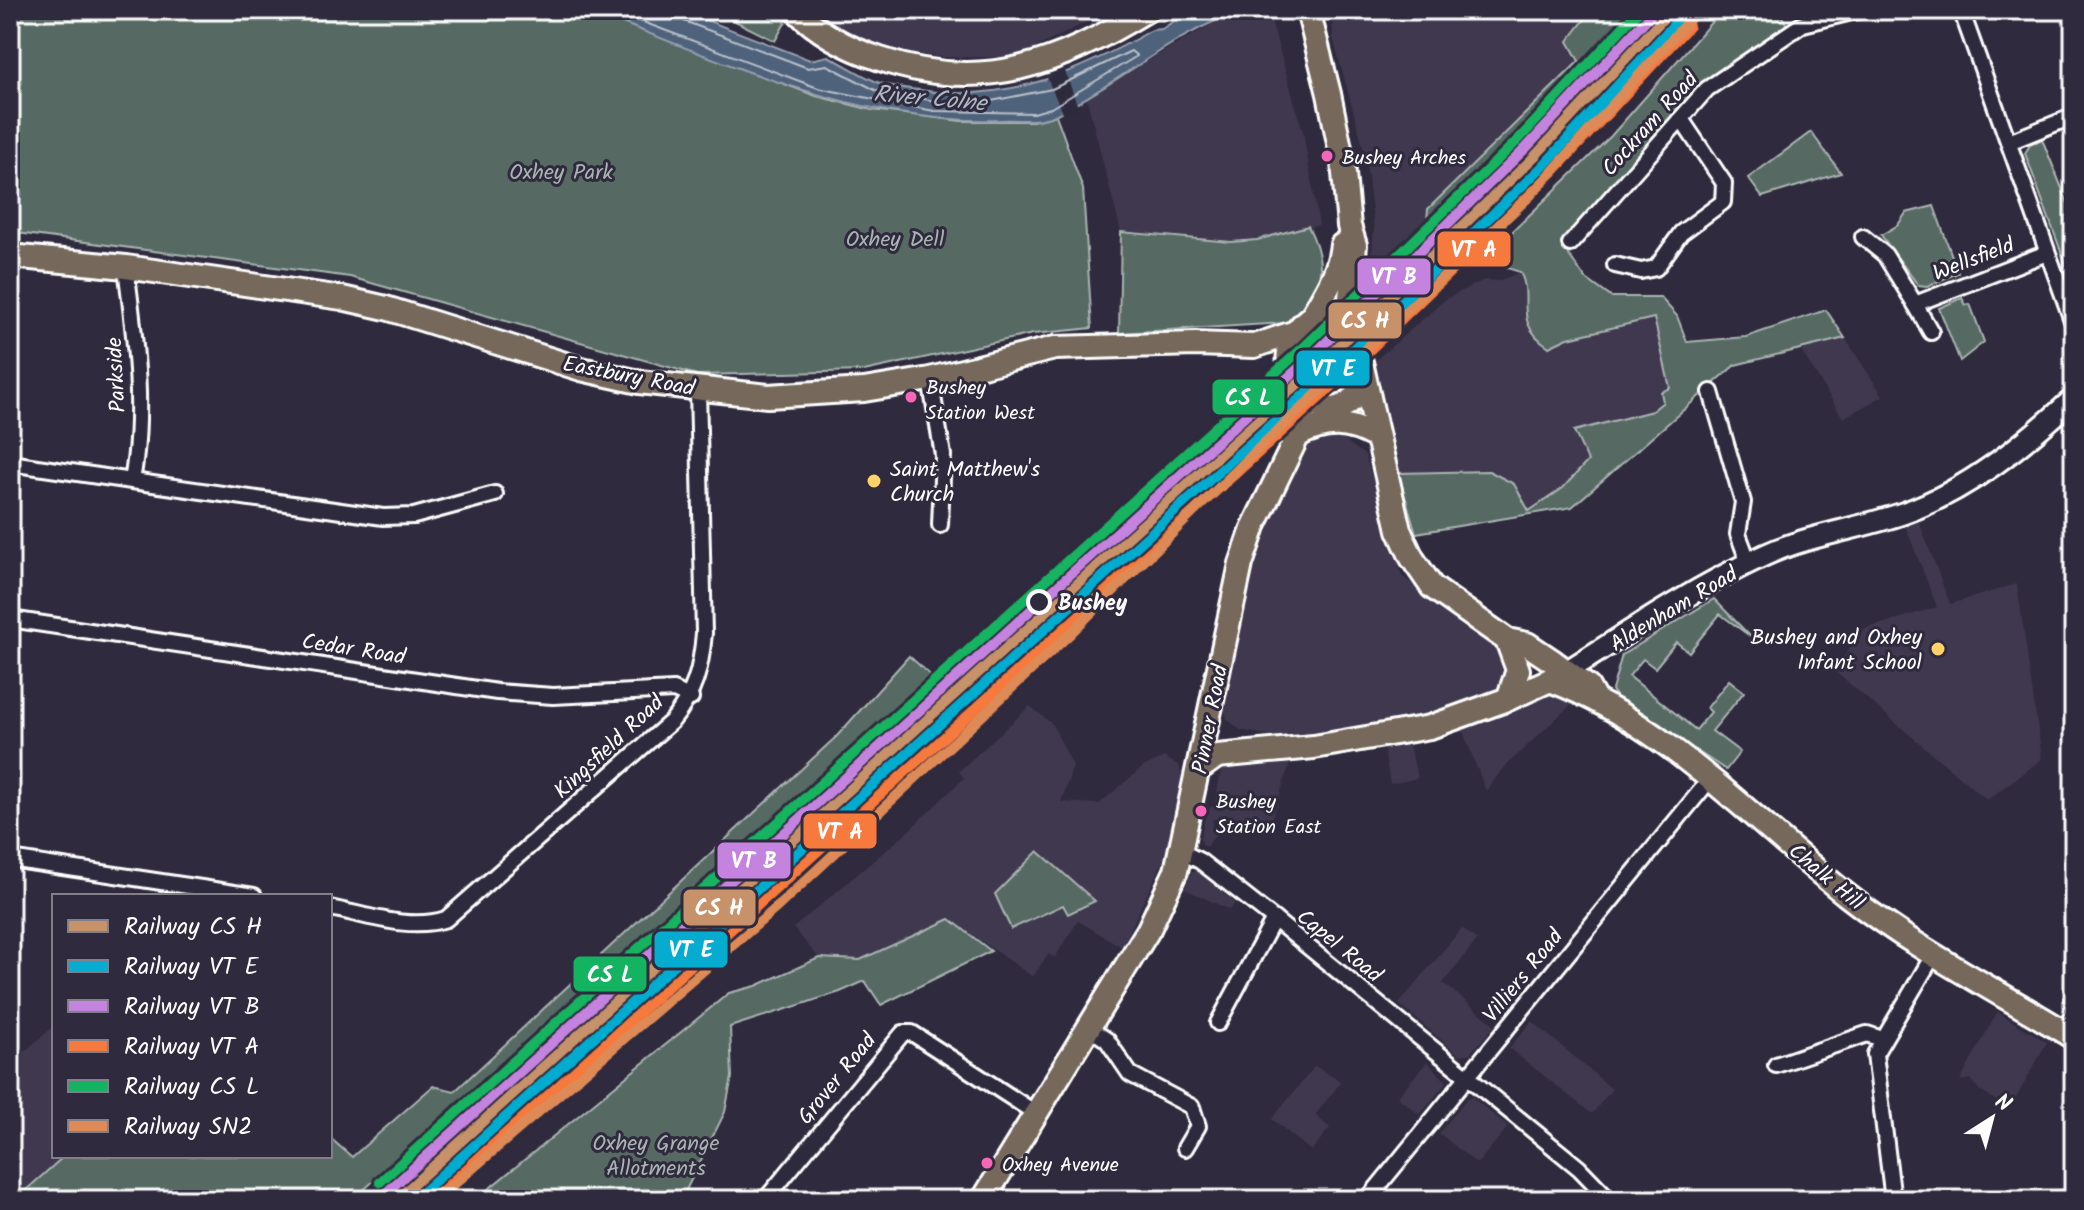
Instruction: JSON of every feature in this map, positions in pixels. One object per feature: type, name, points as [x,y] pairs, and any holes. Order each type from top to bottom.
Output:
[{"type":"main road","points":[[796,10],[825,33],[869,56],[908,69],[957,76],[1033,66],[1147,10]]},
{"type":"main road","points":[[1254,346],[1325,410],[1336,410],[1353,402],[1364,380],[1349,289],[1355,245],[1349,226],[1340,149],[1308,10]]},
{"type":"main road","points":[[1294,383],[1289,348],[1331,286],[1349,226]]},
{"type":"main road","name":"Eastbury Road","points":[[10,256],[126,267],[386,308],[581,369],[698,390],[768,396],[864,390],[930,379],[1055,348],[1196,344],[1254,346],[1304,324]]},
{"type":"main road","points":[[1304,324],[1337,315],[1353,327]]},
{"type":"main road","name":"Chalk Hill","points":[[1364,380],[1399,530],[1423,576],[1443,596],[1507,640],[1527,644],[1558,676],[1593,696],[1711,778],[1847,895],[1934,954],[2074,1038]]},
{"type":"main road","name":"Pinner Road","points":[[983,1200],[1149,929],[1182,852],[1241,564],[1254,526],[1298,435],[1304,411],[1294,383]]},
{"type":"main road","name":"Aldenham Road","points":[[1199,769],[1217,756],[1314,747],[1430,727],[1508,699],[1558,676],[1749,563],[1795,544],[1908,512],[1969,482],[2026,442],[2074,398]]},
{"type":"main road","points":[[1298,435],[1320,424],[1345,423],[1376,437]]},
{"type":"main road","points":[[1507,640],[1518,661],[1518,674],[1508,699]]},
{"type":"main road","points":[[1208,724],[1244,752]]},
{"type":"street","name":"Cockram Road","points":[[1570,244],[1707,89],[1803,24],[1860,10]]},
{"type":"street","points":[[1961,10],[2074,326]]},
{"type":"street","points":[[2009,142],[2074,116]]},
{"type":"street","points":[[1615,265],[1641,271],[1656,268],[1681,233],[1723,202],[1727,191],[1724,183],[1681,119]]},
{"type":"street","name":"Wellsfield","points":[[1863,237],[1885,255],[1931,332]]},
{"type":"street","name":"Wellsfield","points":[[1915,304],[2047,253]]},
{"type":"street","name":"Parkside","points":[[126,267],[136,345],[140,428],[132,481]]},
{"type":"street","points":[[930,379],[943,455],[940,525]]},
{"type":"street","name":"Kingsfield Road","points":[[332,908],[409,923],[433,923],[446,919],[672,721],[691,698],[702,662],[704,633],[698,390]]},
{"type":"street","points":[[1711,392],[1743,502],[1738,534],[1749,563]]},
{"type":"street","points":[[10,463],[395,517],[436,511],[495,494]]},
{"type":"street","name":"Cedar Road","points":[[10,619],[497,692],[553,696],[674,690],[691,698]]},
{"type":"street","name":"Villiers Road","points":[[1367,1200],[1711,778]]},
{"type":"street","name":"Capel Road","points":[[1182,852],[1200,861],[1274,919],[1579,1168],[1610,1200]]},
{"type":"street","points":[[10,859],[241,894]]},
{"type":"street","points":[[1218,1023],[1274,919]]},
{"type":"street","points":[[1893,1200],[1875,1054],[1934,954]]},
{"type":"street","points":[[1089,1028],[1107,1040],[1130,1074],[1192,1107],[1198,1126],[1185,1148]]},
{"type":"street","name":"Grover Road","points":[[765,1200],[903,1033],[912,1033],[1037,1114]]},
{"type":"street","points":[[1776,1065],[1867,1034],[1882,1039]]},
{"type":"shaded area","points":[[813,10],[1110,10],[1018,57],[943,57],[889,51],[826,23]]},
{"type":"shaded area","points":[[1245,10],[1268,10],[1303,132],[1319,225],[1257,240],[1231,242],[1121,232],[1086,96],[1228,15]]},
{"type":"shaded area","points":[[1332,10],[1592,10],[1568,40],[1579,60],[1428,209],[1422,261],[1366,318],[1374,229],[1365,153],[1333,38]]},
{"type":"shaded area","points":[[1520,272],[1527,285],[1524,314],[1534,333],[1549,347],[1568,338],[1655,318],[1670,388],[1658,409],[1574,432],[1588,461],[1563,488],[1528,511],[1514,484],[1489,471],[1398,473],[1369,366],[1446,299],[1484,280],[1498,281]]},
{"type":"shaded area","points":[[1845,338],[1883,396],[1843,418],[1800,349]]},
{"type":"shaded area","points":[[1336,434],[1365,455],[1402,576],[1495,648],[1506,671],[1505,680],[1490,693],[1423,717],[1340,733],[1284,738],[1240,730],[1227,719],[1225,711],[1259,542],[1290,467],[1311,441]]},
{"type":"shaded area","name":"Bushey and Oxhey Infant School","points":[[1918,519],[1950,604],[2017,584],[2042,759],[1987,800],[1833,670],[1865,629],[1937,607],[1905,525]]},
{"type":"shaded area","points":[[1551,694],[1573,703],[1504,767],[1486,791],[1462,729]]},
{"type":"shaded area","points":[[1030,706],[1052,724],[1073,766],[1061,802],[1099,804],[1143,767],[1164,757],[1179,766],[1184,782],[1163,861],[1122,947],[1078,921],[1055,957],[1048,954],[1033,977],[950,919],[860,960],[819,958],[793,928],[903,836],[964,778],[959,771]]},
{"type":"shaded area","points":[[1409,745],[1418,778],[1390,784],[1384,750]]},
{"type":"shaded area","points":[[1290,763],[1268,832],[1213,819],[1212,827],[1218,832],[1206,847],[1202,844],[1200,838],[1207,810],[1215,804],[1221,770]]},
{"type":"shaded area","points":[[1197,871],[1235,903],[1230,910],[1185,889],[1191,873]]},
{"type":"shaded area","points":[[1462,928],[1477,940],[1443,983],[1495,1025],[1470,1054],[1459,1055],[1399,1004]]},
{"type":"shaded area","points":[[1997,1012],[2047,1042],[2010,1109],[1980,1091],[1971,1079],[1960,1081]]},
{"type":"shaded area","points":[[1532,1021],[1612,1089],[1592,1114],[1509,1048]]},
{"type":"shaded area","points":[[52,1028],[52,1158],[325,1158],[274,1200],[10,1200],[10,1064]]},
{"type":"shaded area","points":[[1427,1062],[1447,1082],[1420,1115],[1397,1097]]},
{"type":"shaded area","points":[[1315,1066],[1341,1082],[1315,1115],[1330,1128],[1311,1151],[1272,1119]]},
{"type":"shaded area","points":[[1472,1097],[1508,1127],[1477,1164],[1439,1133],[1467,1098]]},
{"type":"green space","name":"Oxhey Park","points":[[10,10],[589,10],[816,96],[872,110],[961,121],[1033,121],[1056,115],[1083,189],[1092,328],[1033,334],[864,371],[697,375],[350,277],[10,232]]},
{"type":"green space","points":[[713,10],[787,10],[790,14],[775,41]]},
{"type":"green space","points":[[1592,10],[1659,10],[1599,82],[1424,254],[1428,209],[1579,61],[1568,41]]},
{"type":"green space","points":[[1722,10],[1791,10],[1781,15],[1787,25],[1695,100],[1638,155],[1587,215],[1564,248],[1585,278],[1611,297],[1660,297],[1677,316],[1687,342],[1746,337],[1826,310],[1845,338],[1735,365],[1572,507],[1416,533],[1398,473],[1489,471],[1514,484],[1529,511],[1563,488],[1588,461],[1574,431],[1652,411],[1663,402],[1661,392],[1670,388],[1654,318],[1568,338],[1549,347],[1530,328],[1520,272],[1483,260],[1611,136]]},
{"type":"green space","points":[[1811,132],[1841,173],[1762,197],[1748,178]]},
{"type":"green space","points":[[2042,139],[2074,218],[2074,287],[2025,153],[2030,145]]},
{"type":"green space","points":[[1934,206],[1958,273],[1927,286],[1918,285],[1881,235],[1898,225],[1906,213]]},
{"type":"green space","points":[[1308,226],[1319,255],[1319,279],[1308,301],[1286,323],[1119,333],[1121,232],[1231,242],[1257,240]]},
{"type":"green space","points":[[1962,298],[1966,305],[1970,304],[1984,342],[1960,361],[1939,308]]},
{"type":"green space","points":[[1714,599],[1751,637],[1720,614],[1689,652],[1676,642],[1655,668],[1643,659],[1629,676],[1696,730],[1711,712],[1707,708],[1729,680],[1744,692],[1712,731],[1740,752],[1726,770],[1618,699],[1612,690],[1622,655]]},
{"type":"green space","points":[[909,656],[936,680],[795,816],[722,881],[352,1200],[15,1200],[62,1158],[332,1158],[332,1140],[352,1157],[433,1086],[455,1091],[837,736]]},
{"type":"green space","points":[[1038,851],[1095,901],[1068,914],[1063,905],[1011,929],[995,894]]},
{"type":"green space","name":"Oxhey Grange Allotments","points":[[950,919],[991,951],[881,1005],[865,981],[730,1027],[732,1077],[725,1112],[681,1200],[475,1200],[729,993],[756,986],[819,958],[860,960]]},
{"type":"water","name":"River Colne","points":[[589,10],[680,10],[810,60],[828,56],[882,84],[951,93],[1012,88],[1041,81],[1097,59],[1152,30],[1162,29],[1190,10],[1245,10],[1171,44],[1055,115],[1029,120],[948,119],[842,101],[740,69]]},
{"type":"pier","points":[[1065,71],[1078,107],[1063,114],[1047,78]]},
{"type":"transit line","points":[[380,1182],[1304,347],[1518,140],[1639,10]]},
{"type":"transit line","points":[[388,1191],[1312,356],[1526,148],[1655,10]]},
{"type":"transit line","points":[[396,1200],[1320,364],[1535,156],[1671,10]]},
{"type":"transit line","points":[[414,1200],[1328,373],[1544,165],[1680,18]]},
{"type":"transit line","points":[[432,1200],[1337,382],[1552,173],[1689,26]]},
{"type":"rail line","name":"SN2","points":[[436,1200],[775,909],[1071,633],[1263,444],[1531,195],[1698,10]]},
{"type":"place","name":"Bushey Arches","points":[[1327,156]]},
{"type":"place","name":"Bushey Station West","points":[[911,397]]},
{"type":"place","name":"Saint Matthew's Church","points":[[874,481]]},
{"type":"place","name":"Bushey","points":[[1039,602]]},
{"type":"place","name":"Bushey and Oxhey Infant School","points":[[1938,649]]},
{"type":"place","name":"Bushey Station East","points":[[1201,811]]},
{"type":"place","name":"Oxhey Avenue","points":[[987,1163]]},
{"type":"park label","name":"Oxhey Dell","points":[[895,238]]}]
